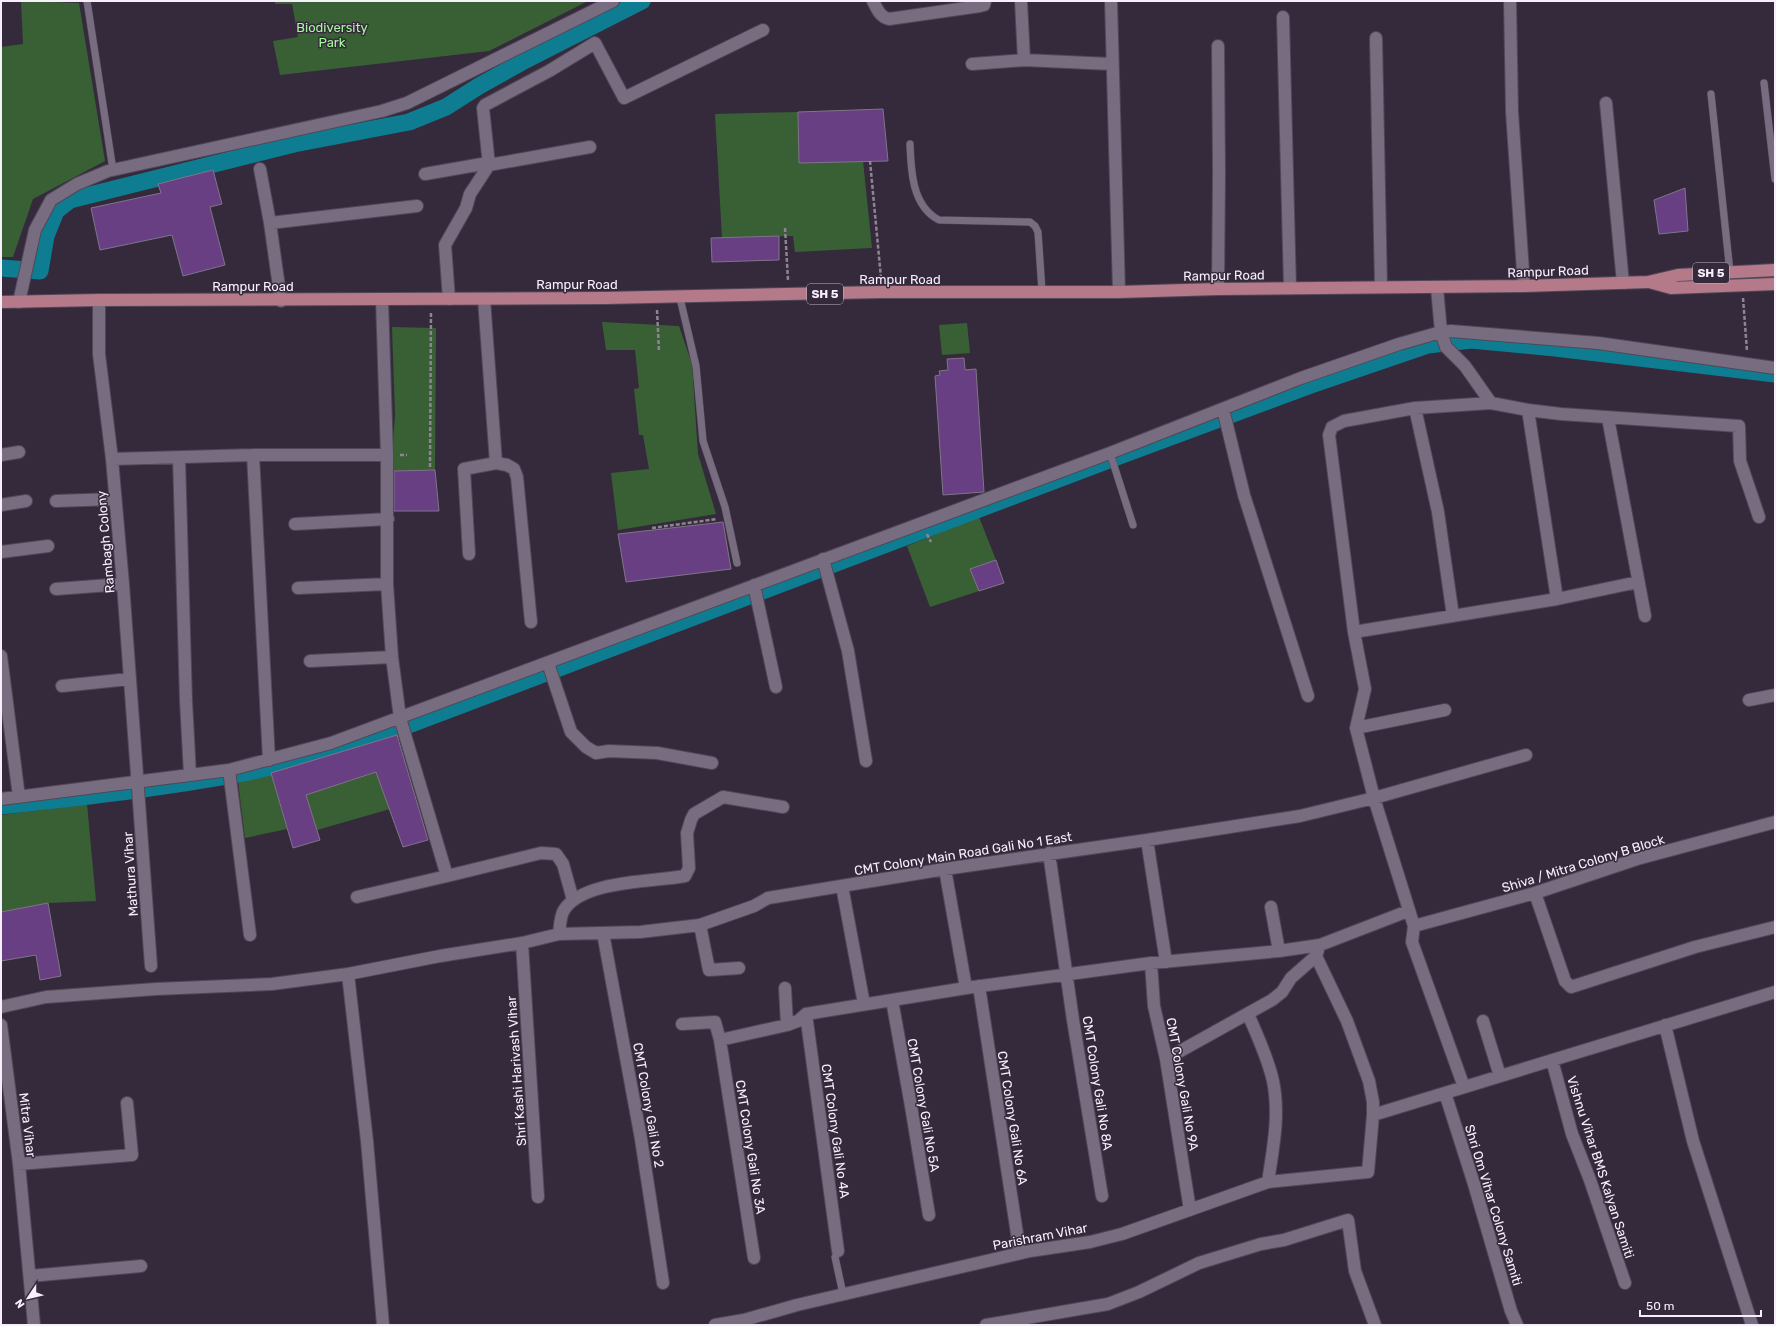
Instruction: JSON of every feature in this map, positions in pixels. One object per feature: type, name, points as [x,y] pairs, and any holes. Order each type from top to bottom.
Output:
[{"type":"main road","name":"Rampur Road","points":[[1,302],[99,300],[281,301],[680,298],[882,292],[1119,292],[1290,288],[1437,288],[1648,282],[1678,275],[1775,270]]},
{"type":"main road","points":[[1648,282],[1671,288],[1775,284]]},
{"type":"street","points":[[19,302],[36,230],[51,200],[77,184],[113,170],[382,111],[407,102],[613,1]]},
{"type":"street","points":[[873,1],[880,14],[884,18],[889,19],[980,6],[984,5],[985,1]]},
{"type":"street","points":[[1021,1],[1024,60]]},
{"type":"street","points":[[1111,1],[1119,292]]},
{"type":"street","points":[[1510,1],[1512,112],[1524,286]]},
{"type":"street","points":[[1283,17],[1290,288]]},
{"type":"street","points":[[449,299],[445,245],[466,208],[470,194],[489,164],[483,108],[484,105],[549,71],[595,43],[624,98],[763,30]]},
{"type":"street","points":[[1376,38],[1381,287]]},
{"type":"street","points":[[1218,46],[1220,174],[1218,289]]},
{"type":"street","points":[[972,64],[1024,60],[1112,64]]},
{"type":"street","points":[[1606,103],[1623,282]]},
{"type":"street","points":[[424,174],[590,147]]},
{"type":"street","points":[[260,169],[270,223],[281,301]]},
{"type":"street","points":[[270,223],[417,206]]},
{"type":"street","points":[[1437,288],[1443,339],[1465,366],[1491,403]]},
{"type":"street","points":[[484,299],[496,463]]},
{"type":"street","name":"Rambagh Colony","points":[[99,300],[99,354],[112,459],[114,499],[123,584],[137,783]]},
{"type":"street","points":[[382,300],[387,455],[387,584],[392,657],[402,723],[447,876]]},
{"type":"street","points":[[1,799],[137,783],[190,775],[230,774],[269,760],[402,723],[1111,457],[1225,416],[1378,351],[1443,339],[1451,331],[1598,343],[1775,368]]},
{"type":"street","points":[[1464,1087],[1412,942],[1414,926],[1408,911],[1374,798],[1356,728],[1365,690],[1354,632],[1329,435],[1332,427],[1344,421],[1416,408],[1491,403],[1528,410],[1608,418],[1740,426],[1740,461],[1759,517]]},
{"type":"street","points":[[1416,408],[1438,512],[1453,616]]},
{"type":"street","points":[[1528,410],[1557,599]]},
{"type":"street","points":[[1225,416],[1244,495],[1308,696]]},
{"type":"street","points":[[1608,418],[1645,616]]},
{"type":"street","points":[[1,455],[19,452]]},
{"type":"street","points":[[112,459],[252,455],[387,455]]},
{"type":"street","points":[[252,455],[269,760]]},
{"type":"street","points":[[180,458],[186,693],[190,775]]},
{"type":"street","points":[[469,554],[464,469],[496,463],[507,465],[514,469],[517,477],[531,622]]},
{"type":"street","points":[[56,501],[114,499]]},
{"type":"street","points":[[1,505],[26,501]]},
{"type":"street","points":[[295,524],[388,519]]},
{"type":"street","points":[[1,552],[48,546]]},
{"type":"street","points":[[825,565],[848,652],[866,761]]},
{"type":"street","points":[[1354,632],[1557,599],[1638,582]]},
{"type":"street","points":[[56,589],[123,584]]},
{"type":"street","points":[[298,588],[387,584]]},
{"type":"street","points":[[755,591],[776,687]]},
{"type":"street","points":[[1,656],[18,797]]},
{"type":"street","points":[[310,661],[392,657]]},
{"type":"street","points":[[549,667],[571,732],[586,747],[596,753],[609,751],[657,753],[712,763]]},
{"type":"street","points":[[62,686],[129,679]]},
{"type":"street","points":[[1749,700],[1775,695]]},
{"type":"street","points":[[1356,728],[1445,710]]},
{"type":"street","name":"CMT Colony Main Road Gali No 1 East","points":[[1,1007],[46,997],[156,989],[272,984],[348,974],[440,956],[522,943],[559,934],[648,931],[700,925],[754,906],[768,898],[945,869],[1300,816],[1374,798],[1526,755]]},
{"type":"street","points":[[230,774],[250,935]]},
{"type":"street","name":"Mathura Vihar","points":[[137,783],[151,966]]},
{"type":"street","points":[[559,934],[563,911],[573,900],[592,891],[624,883],[685,876],[689,868],[687,833],[691,820],[694,814],[723,797],[783,807]]},
{"type":"street","name":"Shiva / Mitra Colony B Block","points":[[1414,926],[1535,893],[1638,859],[1775,822]]},
{"type":"street","points":[[1147,840],[1166,962]]},
{"type":"street","points":[[357,897],[541,853],[556,854],[563,864],[573,900]]},
{"type":"street","name":"CMT Colony Gali No 8A","points":[[1049,853],[1102,1196]]},
{"type":"street","points":[[945,869],[966,988]]},
{"type":"street","points":[[842,886],[864,1004]]},
{"type":"street","points":[[1535,893],[1565,981],[1571,987],[1695,947],[1775,926]]},
{"type":"street","points":[[1271,907],[1279,951]]},
{"type":"street","points":[[1166,1059],[1248,1014],[1277,996],[1318,951],[1408,911]]},
{"type":"street","points":[[700,925],[710,970],[739,968]]},
{"type":"street","name":"CMT Colony Gali No 2","points":[[603,933],[641,1139],[663,1283]]},
{"type":"street","name":"Shri Kashi Harivash Vihar","points":[[522,943],[538,1197]]},
{"type":"street","points":[[720,1040],[787,1025],[798,1021],[806,1014],[979,986],[1151,963],[1279,951],[1318,951]]},
{"type":"street","points":[[1318,951],[1364,1065],[1372,1095],[1373,1115],[1775,992]]},
{"type":"street","name":"CMT Colony Gali No 9A","points":[[1151,963],[1154,1006],[1166,1059],[1190,1210]]},
{"type":"street","points":[[348,974],[367,1141],[383,1325]]},
{"type":"street","name":"CMT Colony Gali No 6A","points":[[979,986],[1020,1253]]},
{"type":"street","points":[[785,988],[787,1025]]},
{"type":"street","name":"CMT Colony Gali No 5A","points":[[892,1000],[911,1106],[928,1215]]},
{"type":"street","name":"CMT Colony Gali No 4A","points":[[806,1014],[838,1251]]},
{"type":"street","points":[[1248,1014],[1263,1050],[1273,1080],[1276,1109],[1275,1138],[1268,1182]]},
{"type":"street","points":[[1483,1020],[1500,1076]]},
{"type":"street","name":"CMT Colony Gali No 3A","points":[[682,1024],[715,1022],[720,1040],[754,1258]]},
{"type":"street","name":"Mitra Vihar","points":[[1,1025],[18,1164],[34,1325]]},
{"type":"street","points":[[1665,1025],[1693,1141],[1752,1325]]},
{"type":"street","name":"Vishnu Vihar BMS Kalyan Samiti","points":[[1552,1060],[1572,1134],[1590,1180],[1625,1283]]},
{"type":"street","name":"Shri Om Vihar Colony Samiti","points":[[1445,1093],[1474,1184],[1511,1311],[1517,1325]]},
{"type":"street","points":[[18,1164],[132,1155],[127,1103]]},
{"type":"street","name":"Parishram Vihar","points":[[715,1325],[744,1320],[843,1294],[1020,1253],[1090,1242],[1122,1234],[1268,1182],[1368,1172],[1373,1115]]},
{"type":"street","points":[[986,1325],[1108,1304],[1139,1292],[1199,1263],[1261,1244],[1284,1240],[1348,1220],[1355,1271],[1375,1325]]},
{"type":"street","points":[[30,1276],[141,1266]]},
{"type":"lane","points":[[87,1],[113,170]]},
{"type":"lane","points":[[1764,83],[1775,179]]},
{"type":"lane","points":[[1711,94],[1730,272]]},
{"type":"lane","points":[[910,144],[911,172],[915,188],[925,208],[931,216],[939,220],[1030,222],[1035,226],[1038,232],[1042,291]]},
{"type":"lane","points":[[680,298],[696,366],[703,441],[726,507],[737,563]]},
{"type":"lane","points":[[1111,457],[1133,525]]},
{"type":"lane","points":[[838,1251],[835,1257],[843,1294]]},
{"type":"path","points":[[870,161],[882,292]]},
{"type":"path","points":[[785,228],[789,295]]},
{"type":"path","points":[[1742,285],[1748,365]]},
{"type":"path","points":[[657,298],[658,352]]},
{"type":"path","points":[[430,467],[431,299]]},
{"type":"path","points":[[652,528],[728,518]]},
{"type":"path","points":[[927,534],[931,542]]},
{"type":"green space","points":[[21,1],[79,3],[105,161],[33,199],[13,257],[1,257],[1,47],[23,44]]},
{"type":"green space","name":"Biodiversity Park","points":[[275,1],[588,1],[489,51],[280,75],[273,41],[298,37],[292,4],[275,4]]},
{"type":"green space","points":[[798,112],[799,163],[863,161],[872,248],[795,252],[793,236],[722,238],[715,114]]},
{"type":"green space","points":[[602,322],[679,326],[692,364],[698,454],[716,514],[618,530],[611,473],[649,469],[643,435],[639,435],[634,389],[639,388],[635,350],[606,350]]},
{"type":"green space","points":[[967,323],[970,353],[942,355],[939,325]]},
{"type":"green space","points":[[392,327],[436,328],[435,470],[391,471],[395,415]]},
{"type":"green space","points":[[979,517],[996,560],[979,591],[930,607],[907,546]]},
{"type":"green space","points":[[376,772],[390,809],[317,830],[306,795]]},
{"type":"green space","points":[[271,773],[287,829],[245,838],[238,781]]},
{"type":"green space","points":[[87,804],[96,901],[48,903],[1,912],[1,815]]},
{"type":"building","points":[[883,109],[888,161],[799,163],[798,112]]},
{"type":"building","points":[[213,170],[222,204],[210,207],[225,265],[183,276],[172,235],[100,250],[91,208],[161,193],[158,184]]},
{"type":"building","points":[[1685,188],[1688,231],[1659,234],[1654,200]]},
{"type":"building","points":[[779,236],[779,260],[712,262],[711,238]]},
{"type":"building","points":[[964,358],[965,370],[976,369],[984,492],[943,495],[935,376],[940,375],[939,371],[948,370],[947,359]]},
{"type":"building","points":[[435,470],[439,511],[394,511],[394,471]]},
{"type":"building","points":[[723,522],[731,569],[626,582],[618,534]]},
{"type":"building","points":[[996,560],[1004,583],[979,591],[970,569]]},
{"type":"building","points":[[397,735],[428,840],[403,847],[376,772],[306,795],[320,840],[293,848],[271,773]]},
{"type":"building","points":[[48,903],[61,976],[40,980],[36,955],[1,961],[1,912]]},
{"type":"waterway","points":[[1,268],[40,271],[46,236],[56,211],[70,200],[294,144],[409,122],[446,107],[479,86],[522,62],[642,1]]},
{"type":"waterway","points":[[1,806],[153,788],[244,773],[299,759],[390,732],[1122,455],[1311,385],[1428,345],[1471,340],[1555,348],[1775,374]]}]
